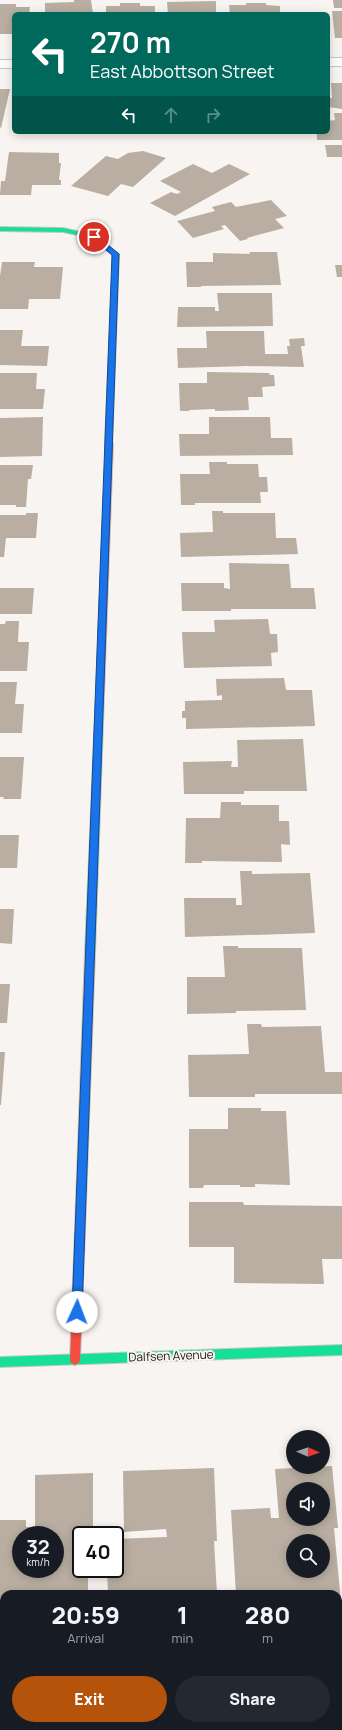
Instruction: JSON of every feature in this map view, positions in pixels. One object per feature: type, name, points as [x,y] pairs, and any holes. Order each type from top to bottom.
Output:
[{"type":"street","points":[[330,62],[342,62]]},
{"type":"street","points":[[0,64],[12,64]]},
{"type":"street","points":[[0,229],[63,230],[94,237],[116,254],[75,1360]]},
{"type":"street","name":"Dalfsen Avenue","points":[[0,1362],[342,1350]]},
{"type":"building","points":[[74,0],[91,0],[93,12],[45,12],[45,3],[74,2]]},
{"type":"building","points":[[333,0],[342,0],[342,8],[334,8]]},
{"type":"building","points":[[216,1],[216,12],[168,12],[167,2]]},
{"type":"building","points":[[120,3],[140,3],[140,6],[155,6],[155,12],[106,12],[106,6],[120,6]]},
{"type":"building","points":[[246,3],[266,3],[266,5],[280,6],[280,12],[230,12],[229,5],[246,5]]},
{"type":"building","points":[[0,4],[16,4],[16,7],[30,7],[29,12],[12,12],[12,34],[0,34]]},
{"type":"building","points":[[332,11],[342,11],[342,38],[335,38]]},
{"type":"building","points":[[331,83],[342,83],[342,109],[330,107],[330,98],[332,98]]},
{"type":"building","points":[[0,89],[10,89],[1,128],[0,127]]},
{"type":"building","points":[[334,113],[342,113],[342,140],[317,140],[317,134],[330,134],[330,121],[335,120]]},
{"type":"building","points":[[325,145],[342,145],[342,157],[327,157]]},
{"type":"building","points":[[143,151],[166,158],[133,187],[121,184],[108,196],[71,186],[106,156],[118,159],[128,153]]},
{"type":"building","points":[[9,152],[59,153],[59,163],[61,163],[59,180],[61,180],[61,185],[32,185],[31,195],[0,195],[1,181],[5,181]]},
{"type":"building","points":[[193,164],[212,173],[229,164],[250,174],[175,216],[150,203],[171,192],[177,194],[181,192],[160,181]]},
{"type":"building","points":[[271,200],[287,216],[275,219],[284,228],[240,241],[225,225],[221,226],[224,229],[193,238],[177,221],[215,211],[212,207],[231,202],[236,207]]},
{"type":"building","points":[[249,252],[277,252],[281,285],[187,287],[186,262],[213,262],[213,253],[250,254]]},
{"type":"building","points":[[2,262],[35,262],[34,267],[63,267],[60,299],[29,299],[28,309],[0,309],[0,276]]},
{"type":"building","points":[[335,265],[342,265],[342,277],[337,277]]},
{"type":"building","points":[[217,293],[272,293],[273,326],[177,327],[178,307],[215,307],[215,311],[219,311]]},
{"type":"building","points":[[0,330],[23,330],[21,346],[49,346],[47,366],[0,365]]},
{"type":"building","points":[[206,331],[264,331],[265,354],[288,354],[287,346],[290,346],[289,339],[304,338],[305,346],[301,346],[304,367],[247,366],[178,368],[177,348],[207,348]]},
{"type":"building","points":[[207,372],[269,373],[270,375],[274,375],[275,386],[262,387],[263,397],[248,397],[249,410],[215,411],[215,409],[180,411],[179,383],[207,383]]},
{"type":"building","points":[[0,373],[37,373],[36,389],[45,389],[43,409],[0,409]]},
{"type":"building","points":[[43,417],[42,456],[0,457],[0,418]]},
{"type":"building","points":[[209,417],[270,417],[271,438],[292,438],[293,455],[180,456],[179,434],[209,434]]},
{"type":"building","points":[[209,462],[227,462],[227,464],[258,464],[259,477],[267,477],[268,492],[260,492],[261,503],[195,503],[195,505],[181,505],[180,474],[210,474]]},
{"type":"building","points":[[0,465],[33,465],[31,479],[28,479],[26,507],[16,507],[16,505],[0,505]]},
{"type":"building","points":[[212,511],[223,511],[223,513],[275,513],[276,538],[296,538],[298,554],[181,557],[180,533],[213,532]]},
{"type":"building","points":[[26,513],[38,513],[36,538],[6,538],[4,557],[0,557],[0,515],[26,515]]},
{"type":"building","points":[[229,563],[289,564],[291,588],[314,588],[316,609],[231,609],[231,611],[182,611],[181,583],[224,583],[224,588],[230,589]]},
{"type":"building","points":[[0,588],[34,588],[32,614],[0,614]]},
{"type":"building","points":[[268,619],[270,634],[277,634],[278,652],[271,653],[272,666],[184,668],[182,632],[215,632],[214,620]]},
{"type":"building","points":[[6,621],[19,621],[18,642],[29,642],[27,671],[0,671],[0,624],[5,624]]},
{"type":"building","points":[[284,678],[286,690],[312,690],[315,726],[186,729],[186,718],[182,718],[182,711],[185,711],[185,701],[222,700],[222,695],[217,696],[216,679]]},
{"type":"building","points":[[0,682],[17,682],[15,704],[24,704],[22,733],[0,733]]},
{"type":"building","points":[[303,739],[307,791],[244,791],[244,794],[184,794],[183,762],[232,761],[231,767],[238,767],[237,740]]},
{"type":"building","points":[[0,757],[24,757],[21,799],[3,799],[4,797],[0,797]]},
{"type":"building","points":[[221,802],[241,802],[241,805],[279,805],[279,821],[289,821],[290,845],[281,844],[282,862],[202,861],[202,863],[185,863],[186,818],[220,818]]},
{"type":"building","points":[[0,835],[19,835],[17,868],[0,868]]},
{"type":"building","points":[[240,871],[252,871],[252,874],[310,873],[315,933],[185,937],[184,898],[236,898],[236,905],[242,905]]},
{"type":"building","points":[[0,909],[14,909],[12,944],[0,943]]},
{"type":"building","points":[[223,946],[238,946],[238,948],[302,948],[306,1010],[236,1011],[236,1013],[187,1014],[187,977],[225,977]]},
{"type":"building","points":[[0,984],[10,984],[7,1023],[0,1023]]},
{"type":"building","points":[[247,1024],[261,1024],[262,1027],[321,1026],[325,1072],[342,1072],[342,1094],[255,1094],[255,1097],[189,1097],[188,1055],[249,1054]]},
{"type":"building","points":[[0,1052],[5,1052],[1,1105],[0,1105]]},
{"type":"building","points":[[228,1108],[261,1108],[261,1111],[286,1111],[290,1185],[255,1184],[255,1187],[240,1187],[240,1185],[204,1185],[203,1188],[189,1188],[189,1129],[228,1129]]},
{"type":"building","points":[[189,1202],[243,1202],[244,1205],[342,1206],[342,1259],[322,1259],[324,1284],[234,1283],[234,1247],[189,1247]]},
{"type":"building","points":[[330,1466],[332,1466],[338,1528],[334,1528],[340,1590],[236,1590],[231,1510],[270,1508],[271,1518],[279,1518],[275,1469],[286,1468],[286,1474],[330,1474]]},
{"type":"building","points":[[214,1468],[217,1541],[214,1541],[217,1590],[108,1590],[107,1578],[124,1578],[124,1539],[167,1537],[166,1529],[124,1532],[123,1471]]},
{"type":"building","points":[[93,1473],[93,1526],[72,1526],[72,1578],[88,1578],[88,1590],[0,1590],[0,1520],[26,1520],[26,1526],[12,1526],[12,1578],[64,1578],[64,1526],[35,1526],[35,1475]]},
{"type":"traffic: fast","points":[[0,229],[63,230],[94,237],[116,254],[109,444]]},
{"type":"traffic: fast","points":[[90,952],[100,695]]},
{"type":"traffic: fast","points":[[0,1362],[342,1350]]},
{"type":"traffic: slow","points":[[80,1230],[90,952]]},
{"type":"traffic: jam","points":[[100,695],[109,444]]},
{"type":"traffic: jam","points":[[75,1360],[80,1230]]},
{"type":"route","points":[[77,1312],[116,254],[94,237]]}]
